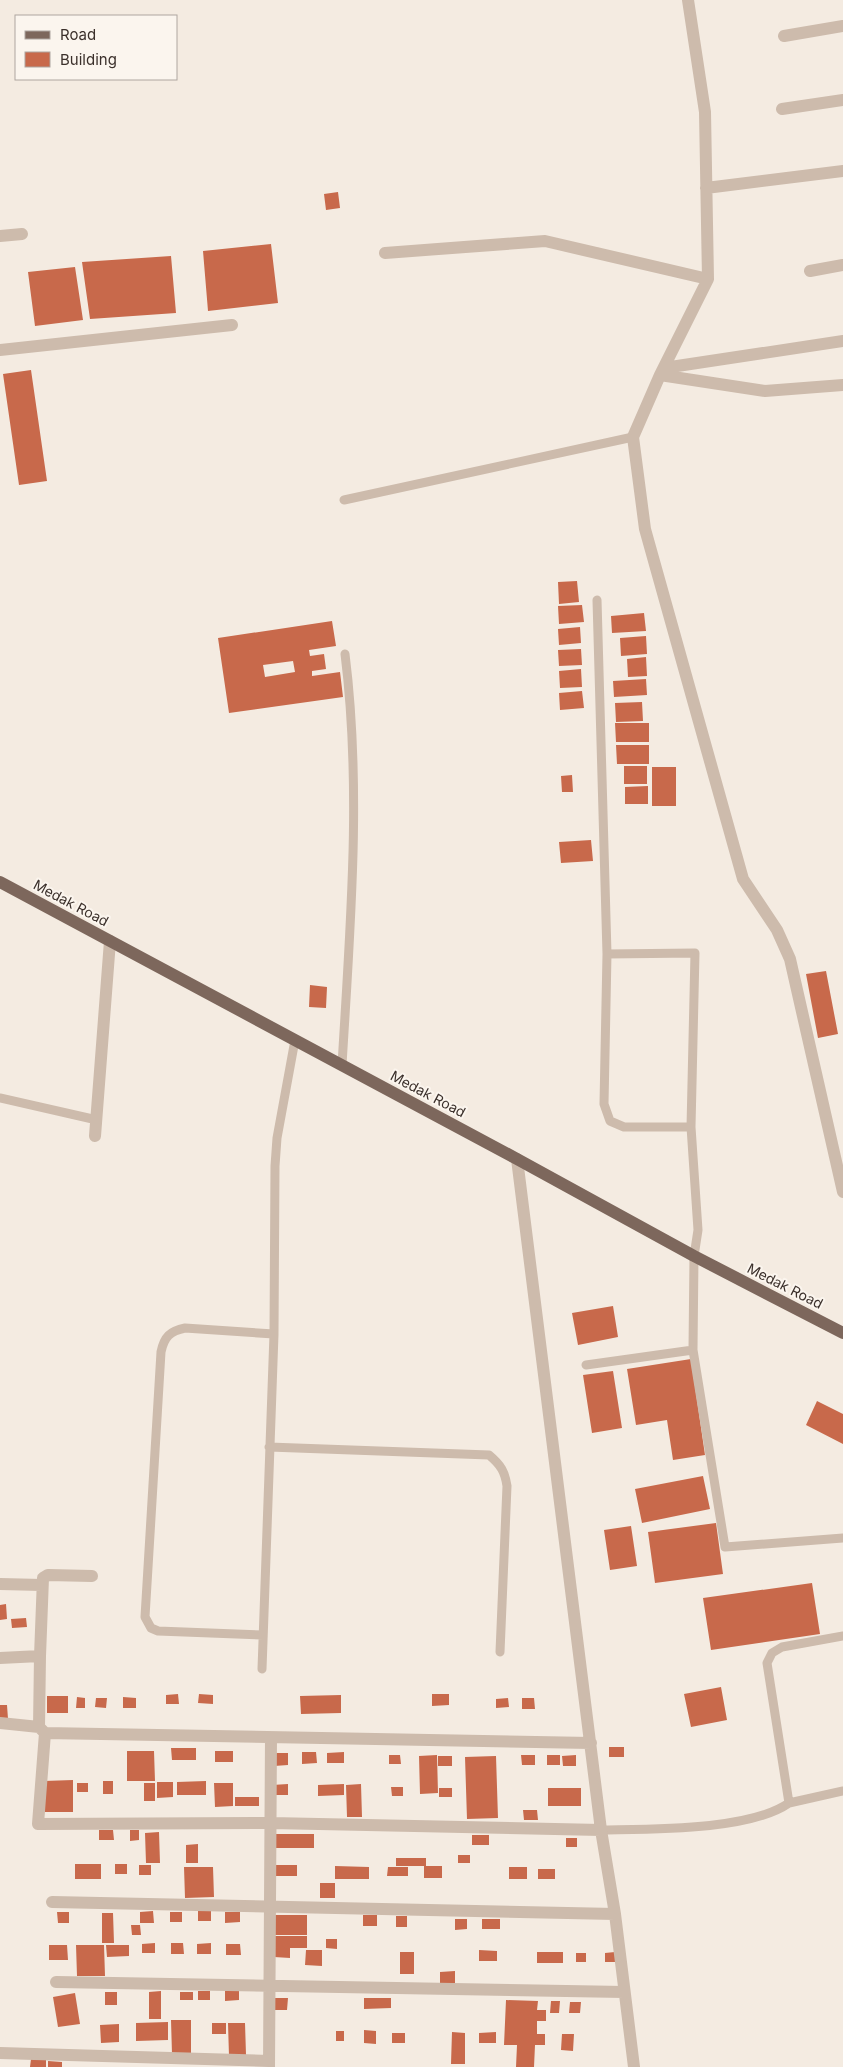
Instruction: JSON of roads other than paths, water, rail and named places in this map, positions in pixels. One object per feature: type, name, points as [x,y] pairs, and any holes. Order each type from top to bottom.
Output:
[{"type":"main road","name":"Medak Road","points":[[0,882],[518,1159],[694,1256],[843,1333]]},
{"type":"street","points":[[688,0],[705,112],[708,279],[662,371],[633,437],[645,529],[743,879],[777,930],[790,960],[843,1192]]},
{"type":"street","points":[[784,36],[843,26]]},
{"type":"street","points":[[782,109],[843,100]]},
{"type":"street","points":[[706,188],[843,172]]},
{"type":"street","points":[[0,236],[22,234]]},
{"type":"street","points":[[385,253],[545,240],[708,279]]},
{"type":"street","points":[[810,271],[843,265]]},
{"type":"street","points":[[0,350],[232,325]]},
{"type":"street","points":[[662,371],[843,341]]},
{"type":"street","points":[[662,371],[766,391],[843,385]]},
{"type":"street","points":[[96,1136],[110,941]]},
{"type":"street","points":[[518,1159],[601,1830],[615,1914],[634,2067]]},
{"type":"street","points":[[92,1576],[48,1575],[43,1578],[40,1656],[42,1730],[38,1824],[271,1823],[601,1830]]},
{"type":"street","points":[[0,1584],[42,1585]]},
{"type":"street","points":[[0,1658],[40,1656]]},
{"type":"street","points":[[0,1723],[42,1730],[271,1738],[591,1743]]},
{"type":"street","points":[[0,2053],[269,2064],[271,1738]]},
{"type":"street","points":[[52,1902],[615,1914]]},
{"type":"street","points":[[56,1982],[624,1992]]},
{"type":"lane","points":[[344,500],[633,437]]},
{"type":"lane","points":[[596,600],[607,954],[604,1104],[610,1121],[624,1127],[691,1127]]},
{"type":"lane","points":[[342,1065],[351,907],[354,763],[352,706],[345,654]]},
{"type":"lane","points":[[607,954],[695,953],[691,1127],[698,1230],[694,1256],[693,1350],[725,1547],[843,1538]]},
{"type":"lane","points":[[262,1669],[274,1334],[277,1138],[295,1040]]},
{"type":"lane","points":[[0,1098],[97,1120]]},
{"type":"lane","points":[[263,1635],[158,1631],[151,1628],[145,1617],[160,1352],[163,1342],[168,1334],[185,1328],[274,1334]]},
{"type":"lane","points":[[586,1365],[693,1350]]},
{"type":"lane","points":[[269,1447],[489,1456],[498,1463],[505,1473],[507,1486],[500,1652]]},
{"type":"lane","points":[[789,1803],[767,1663],[772,1653],[782,1647],[843,1636]]},
{"type":"lane","points":[[601,1830],[668,1829],[730,1823],[768,1813],[789,1803],[843,1791]]}]
